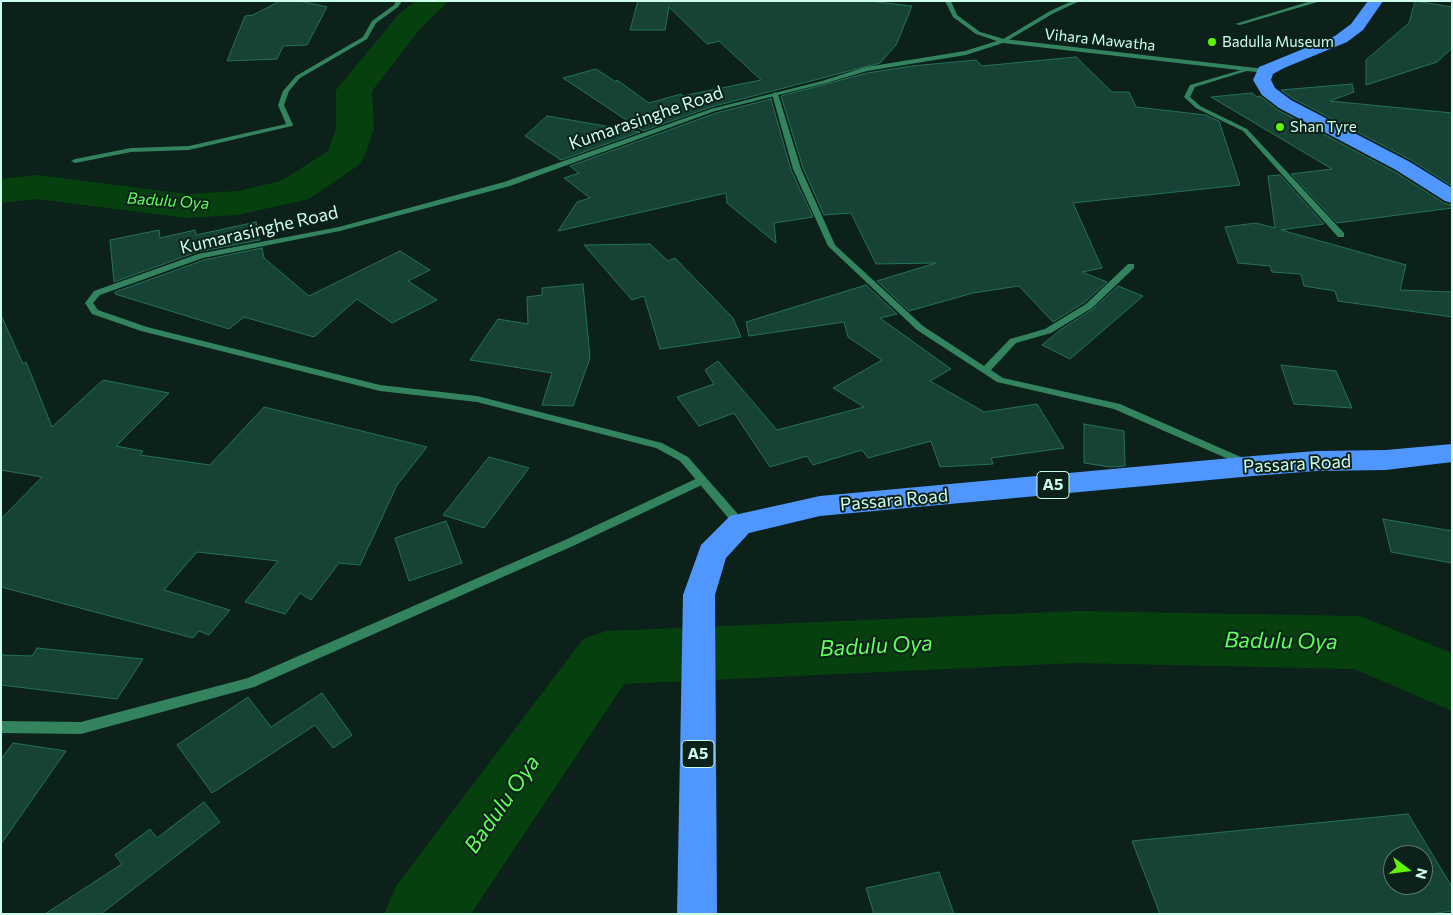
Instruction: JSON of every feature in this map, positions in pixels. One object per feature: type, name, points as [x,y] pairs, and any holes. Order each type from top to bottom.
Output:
[{"type":"highway","points":[[1376,1],[1356,27],[1341,39],[1257,70],[1264,86],[1286,104],[1403,166],[1452,197]]},
{"type":"highway","name":"Passara Road","points":[[740,524],[820,506],[1253,466],[1316,461],[1386,460],[1452,453]]},
{"type":"highway","name":"A5","points":[[696,914],[698,595],[712,553],[740,524]]},
{"type":"street","points":[[75,161],[131,150],[188,148],[290,125],[281,105],[286,91],[298,77],[365,38],[374,22],[396,6],[399,1]]},
{"type":"street","name":"Vihara Mawatha","points":[[948,1],[955,16],[978,33],[1003,41],[1257,70]]},
{"type":"street","points":[[1003,41],[1052,12],[1077,1]]},
{"type":"street","points":[[1238,24],[1318,1]]},
{"type":"street","name":"Kumarasinghe Road","points":[[740,524],[684,459],[659,445],[477,399],[380,388],[144,329],[95,312],[89,303],[97,293],[201,256],[340,229],[508,184],[712,110],[866,69],[966,53],[1003,41]]},
{"type":"street","points":[[1257,70],[1192,86],[1186,97],[1198,107],[1246,130],[1341,235]]},
{"type":"street","points":[[775,94],[797,169],[832,246],[920,328],[1000,380],[1117,406],[1253,466]]},
{"type":"street","points":[[985,370],[1013,341],[1048,331],[1089,306],[1131,266]]},
{"type":"street","points":[[1,726],[81,728],[250,683],[569,543],[702,480]]},
{"type":"building","points":[[280,1],[300,1],[327,7],[307,45],[283,46],[277,59],[227,61],[245,16],[253,15]]},
{"type":"building","points":[[638,1],[869,1],[912,6],[896,45],[880,63],[711,107],[643,131],[563,78],[596,69],[616,82],[617,80],[649,103],[681,94],[682,96],[761,80],[719,41],[707,44],[669,7],[665,30],[630,30]]},
{"type":"building","points":[[1415,1],[1452,7],[1452,48],[1437,62],[1366,85],[1366,60],[1409,23]]},
{"type":"building","points":[[1076,57],[1112,92],[1129,92],[1136,107],[1206,115],[1219,121],[1240,185],[1073,203],[1102,268],[1082,272],[1107,282],[1085,302],[1053,322],[1019,286],[973,293],[909,311],[877,281],[936,263],[876,264],[851,213],[824,215],[803,168],[781,96],[867,73],[912,66],[976,60],[982,66]]},
{"type":"building","points":[[1352,84],[1354,92],[1330,101],[1452,113],[1452,186],[1411,160],[1292,98],[1281,90]]},
{"type":"building","points":[[1252,93],[1257,97],[1260,96],[1278,110],[1395,172],[1444,203],[1452,205],[1452,208],[1337,223],[1291,174],[1332,169],[1211,97]]},
{"type":"building","points":[[771,99],[791,170],[813,217],[774,223],[776,243],[727,203],[726,193],[558,231],[577,202],[590,198],[564,178],[579,173],[570,166],[716,113]]},
{"type":"building","points":[[547,116],[640,132],[561,160],[525,136]]},
{"type":"building","points":[[1280,175],[1324,224],[1281,230],[1406,265],[1400,290],[1452,292],[1452,317],[1338,301],[1335,291],[1304,286],[1301,274],[1272,272],[1270,266],[1238,263],[1225,227],[1256,223],[1275,228],[1268,176]]},
{"type":"building","points":[[256,222],[260,240],[197,252],[114,282],[110,240],[159,230],[160,238],[195,230],[196,235]]},
{"type":"building","points":[[650,244],[668,261],[675,258],[733,318],[741,337],[660,349],[644,296],[632,300],[584,245]]},
{"type":"building","points":[[262,248],[264,258],[309,296],[400,251],[430,270],[408,281],[437,300],[392,323],[357,299],[314,337],[244,317],[229,329],[115,294],[115,292],[204,260]]},
{"type":"building","points":[[583,284],[590,358],[573,406],[542,405],[552,373],[470,360],[498,319],[528,324],[527,297],[542,295],[542,288]]},
{"type":"building","points":[[866,285],[897,314],[880,318],[951,369],[930,381],[984,412],[1037,404],[1064,448],[991,458],[993,464],[940,467],[931,441],[868,458],[862,450],[813,465],[807,456],[770,467],[734,413],[699,426],[677,397],[714,384],[705,370],[718,361],[777,430],[864,407],[833,388],[882,360],[848,337],[844,322],[749,336],[746,322]]},
{"type":"building","points":[[1118,286],[1143,296],[1070,359],[1042,345],[1060,330],[1093,309]]},
{"type":"building","points":[[1,315],[23,364],[26,362],[52,427],[103,380],[169,393],[116,446],[143,451],[140,455],[210,465],[264,407],[427,447],[397,485],[360,565],[339,563],[311,600],[300,593],[285,614],[245,602],[278,561],[197,552],[164,590],[230,610],[209,635],[199,631],[193,638],[1,587],[1,519],[42,477],[1,470]]},
{"type":"building","points":[[1281,365],[1336,371],[1352,408],[1294,404]]},
{"type":"building","points":[[1084,424],[1124,431],[1125,466],[1110,467],[1084,463]]},
{"type":"building","points":[[489,457],[529,468],[484,528],[443,515]]},
{"type":"building","points":[[1383,519],[1452,531],[1452,563],[1391,552]]},
{"type":"building","points":[[446,521],[462,563],[409,581],[395,538]]},
{"type":"building","points":[[37,648],[143,659],[117,699],[1,685],[1,655],[32,656]]},
{"type":"building","points":[[322,693],[352,735],[333,748],[315,725],[212,793],[177,745],[248,697],[271,727]]},
{"type":"building","points":[[13,743],[66,751],[1,844],[1,759]]},
{"type":"building","points":[[204,802],[220,822],[101,914],[45,914],[122,864],[115,855],[150,829],[157,838]]},
{"type":"building","points":[[1408,814],[1427,845],[1383,845],[1383,895],[1433,895],[1433,855],[1452,887],[1452,911],[1429,914],[1160,914],[1132,841]]},
{"type":"building","points":[[939,872],[954,914],[874,914],[866,888]]},
{"type":"waterway","name":"Badulu Oya","points":[[1,191],[37,187],[187,206],[238,203],[295,190],[345,157],[355,129],[354,90],[409,22],[434,1]]},
{"type":"waterway","name":"Badulu Oya","points":[[424,914],[606,658],[1076,637],[1360,643],[1452,683]]},
{"type":"place","name":"Badulla Museum","points":[[1212,42]]},
{"type":"place","name":"Shan Tyre","points":[[1280,127]]}]
